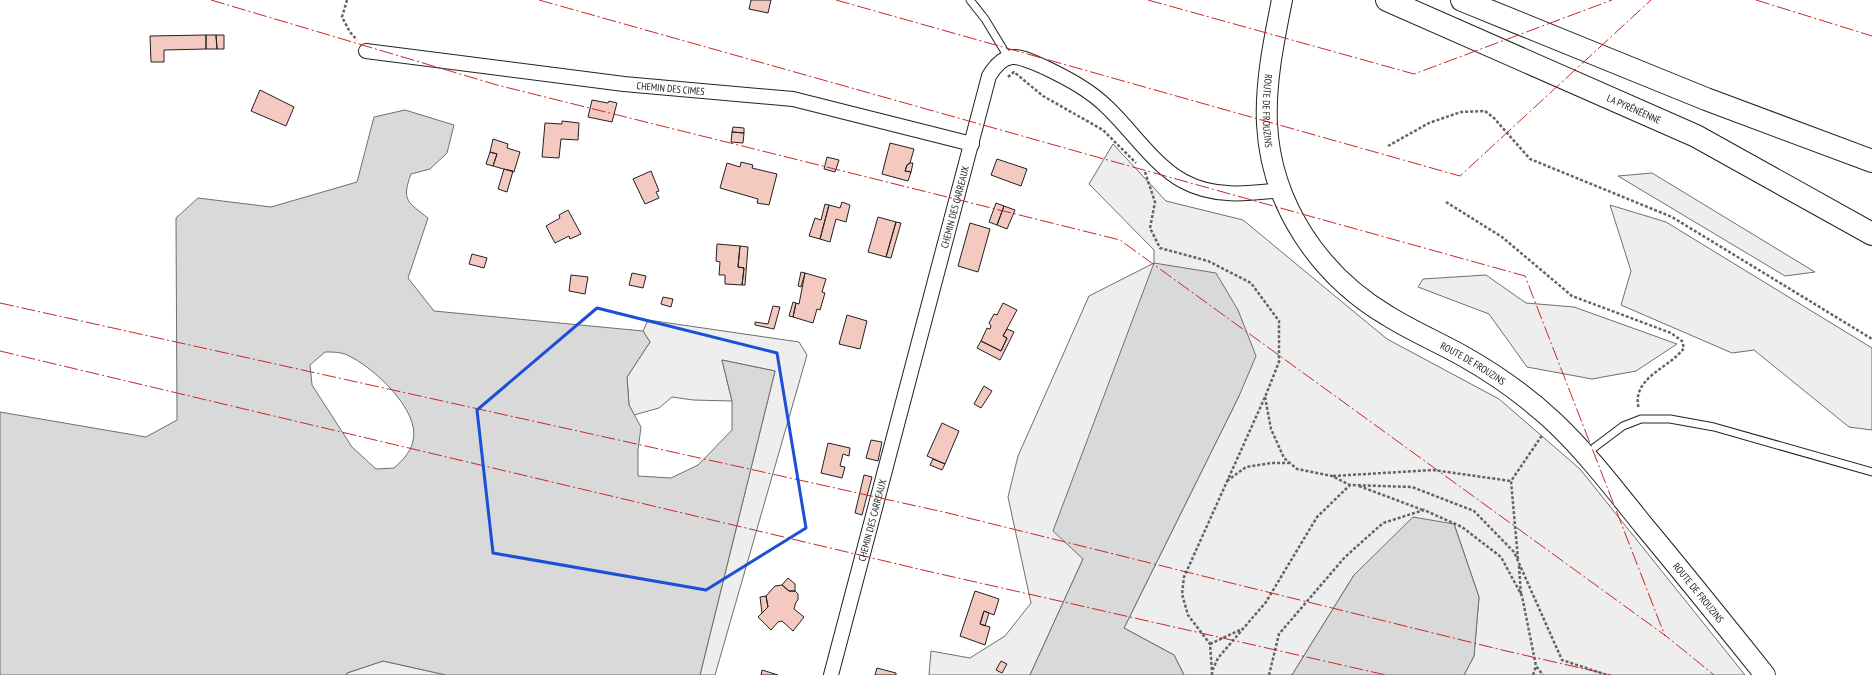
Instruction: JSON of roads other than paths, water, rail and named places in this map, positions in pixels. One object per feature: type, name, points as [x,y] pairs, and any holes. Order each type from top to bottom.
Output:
[{"type":"highway","name":"LA PYRÉNÉENNE","points":[[1387,0],[1696,136],[1872,234]]},
{"type":"highway","points":[[1462,0],[1706,99],[1872,161]]},
{"type":"highway","points":[[1828,144],[1872,145]]},
{"type":"main road","name":"ROUTE DE FROUZINS","points":[[1282,0],[1270,73],[1267,121],[1271,156],[1281,190],[1296,223],[1307,242],[1332,273],[1347,287],[1390,318],[1480,366],[1552,420],[1585,454],[1765,675]]},
{"type":"street","name":"CHEMIN DES CIMES","points":[[366,51],[624,84],[793,98],[972,144]]},
{"type":"street","name":"CHEMIN DES CARREAUX","points":[[831,675],[989,76],[996,64],[1008,57]]},
{"type":"street","points":[[1008,57],[1022,57],[1062,76],[1086,90],[1107,106],[1170,174],[1185,182],[1208,191],[1230,195],[1281,190]]},
{"type":"lane","points":[[970,0],[1008,57]]},
{"type":"lane","points":[[1585,454],[1623,426],[1641,419],[1670,419],[1714,427],[1872,472]]}]
